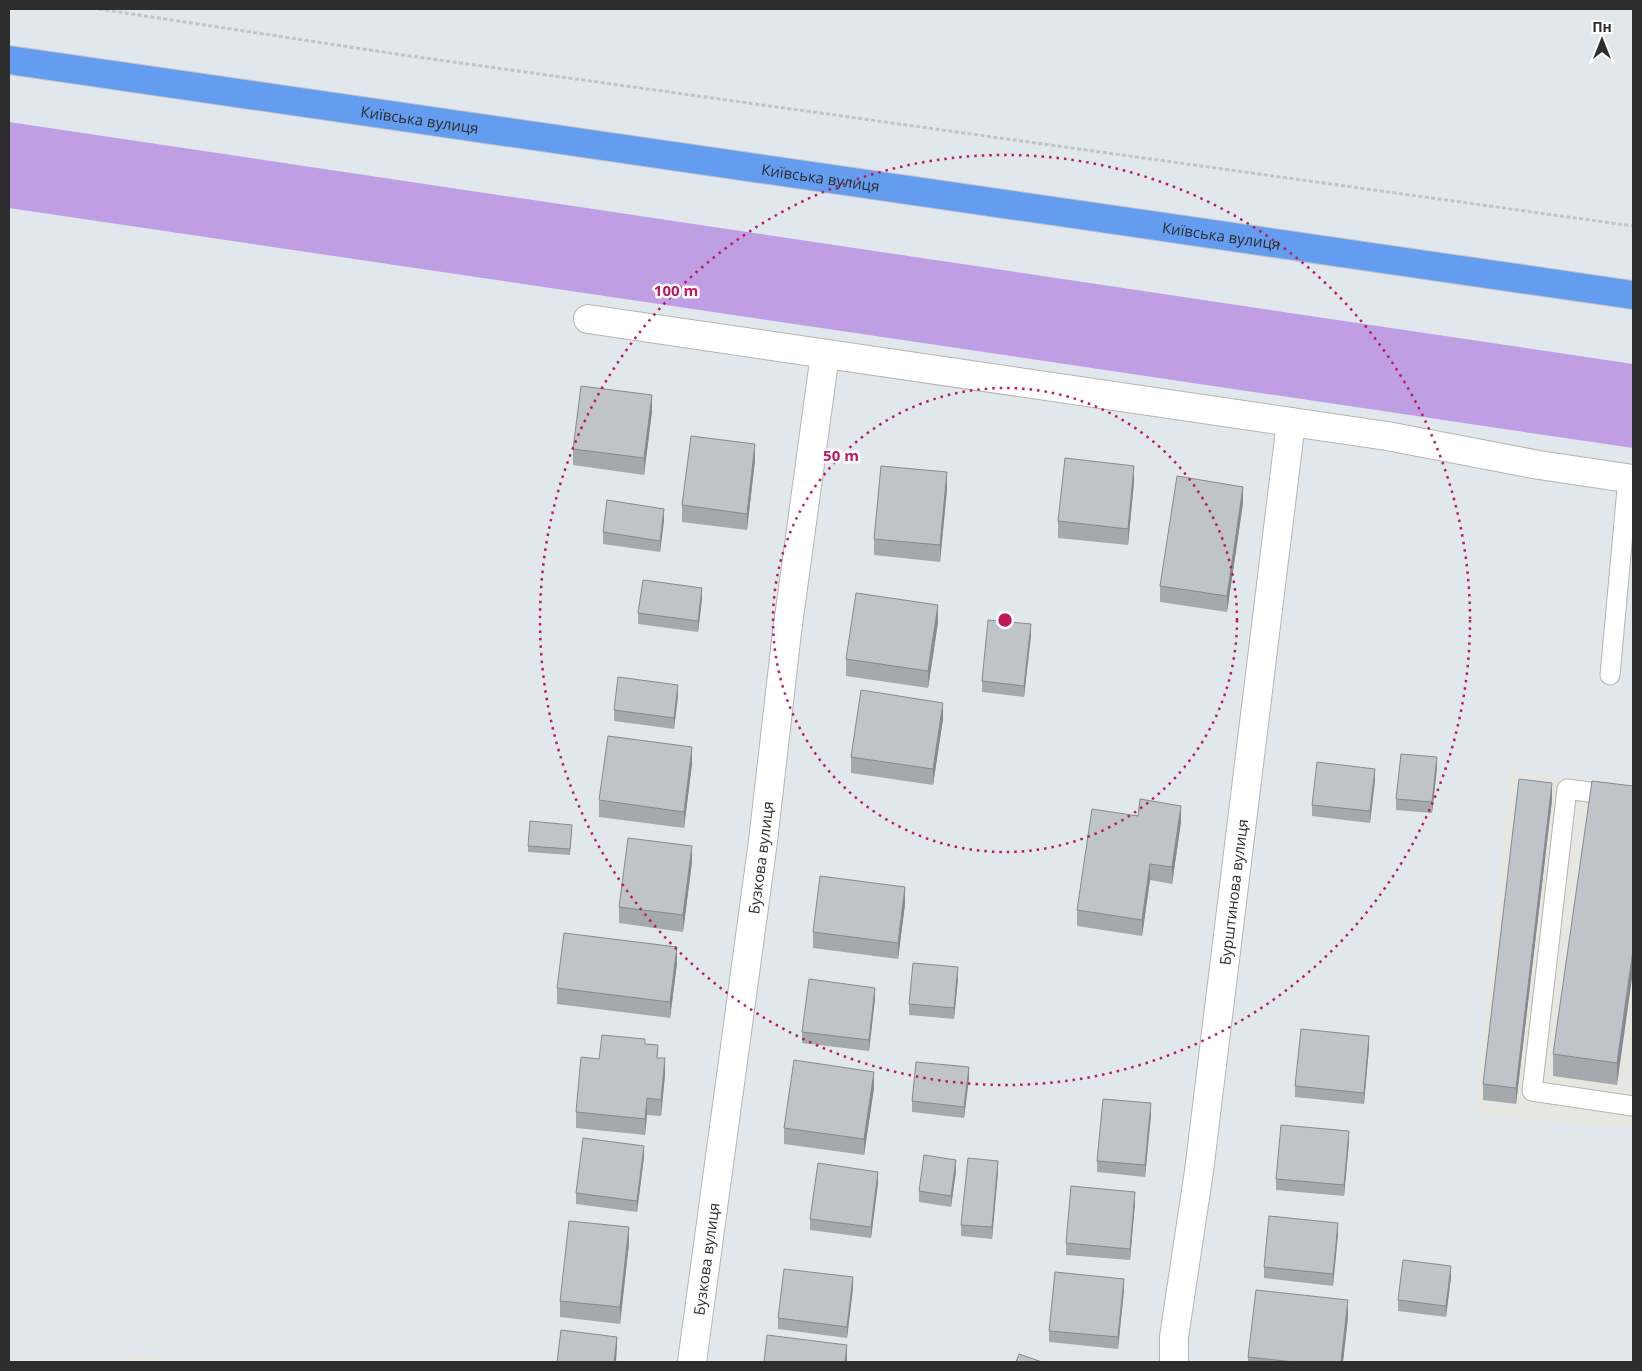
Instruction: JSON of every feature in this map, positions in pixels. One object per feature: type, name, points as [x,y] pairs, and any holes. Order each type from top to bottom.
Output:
[{"type":"main road","name":"Київська вулиця","points":[[9,60],[1633,295]]},
{"type":"street","points":[[588,319],[1387,436],[1539,465],[1630,478]]},
{"type":"street","name":"Бузкова вулиця","points":[[692,1362],[762,851],[787,632],[825,354]]},
{"type":"street","name":"Бурштинова вулиця","points":[[1174,1362],[1174,1337],[1199,1171],[1291,422]]},
{"type":"lane","points":[[1610,675],[1630,478]]},
{"type":"lane","points":[[1633,798],[1567,790],[1532,1091],[1633,1106]]},
{"type":"path","points":[[99,9],[403,55],[1633,226]]},
{"type":"shaded area","points":[[9,122],[1633,364],[1633,448],[9,208]]},
{"type":"shaded area","points":[[1510,771],[1633,784],[1633,1130],[1475,1114]]},
{"type":"shaded area","points":[[130,1352],[184,1362],[126,1362]]},
{"type":"building","points":[[581,386],[652,395],[644,458],[573,449]]},
{"type":"building","points":[[691,436],[755,444],[747,514],[682,505]]},
{"type":"building","points":[[1065,458],[1134,466],[1128,529],[1058,521]]},
{"type":"building","points":[[881,466],[947,472],[940,545],[874,539]]},
{"type":"building","points":[[1177,476],[1243,487],[1227,596],[1160,586]]},
{"type":"building","points":[[607,500],[664,509],[660,541],[603,532]]},
{"type":"building","points":[[643,580],[702,588],[698,621],[638,613]]},
{"type":"building","points":[[856,593],[938,605],[928,671],[846,659]]},
{"type":"building","points":[[988,620],[1031,624],[1024,686],[982,681]]},
{"type":"building","points":[[618,677],[678,685],[674,718],[614,710]]},
{"type":"building","points":[[861,690],[943,703],[933,769],[851,757]]},
{"type":"building","points":[[608,736],[692,747],[684,812],[599,800]]},
{"type":"building","points":[[1401,754],[1437,757],[1432,802],[1396,799]]},
{"type":"building","points":[[1317,762],[1375,769],[1370,811],[1312,805]]},
{"type":"building","points":[[1519,779],[1552,783],[1516,1088],[1483,1084]]},
{"type":"building","points":[[1592,781],[1633,786],[1633,950],[1617,1063],[1553,1054]]},
{"type":"building","points":[[1140,799],[1181,806],[1172,867],[1150,864],[1142,920],[1077,910],[1092,809],[1138,816]]},
{"type":"building","points":[[530,821],[572,825],[570,849],[528,846]]},
{"type":"building","points":[[628,838],[692,846],[683,915],[619,907]]},
{"type":"building","points":[[820,876],[905,887],[898,943],[813,932]]},
{"type":"building","points":[[564,933],[677,947],[670,1002],[557,988]]},
{"type":"building","points":[[913,963],[958,967],[954,1008],[909,1004]]},
{"type":"building","points":[[809,979],[875,988],[869,1040],[802,1032]]},
{"type":"building","points":[[1301,1029],[1369,1036],[1364,1093],[1295,1086]]},
{"type":"building","points":[[602,1035],[645,1039],[645,1044],[658,1045],[657,1058],[665,1058],[661,1100],[647,1098],[645,1119],[576,1112],[581,1057],[599,1059]]},
{"type":"building","points":[[794,1060],[874,1072],[864,1139],[784,1128]]},
{"type":"building","points":[[916,1062],[969,1067],[964,1107],[912,1101]]},
{"type":"building","points":[[1103,1099],[1151,1103],[1145,1165],[1097,1161]]},
{"type":"building","points":[[1281,1125],[1349,1131],[1344,1185],[1276,1179]]},
{"type":"building","points":[[583,1138],[644,1146],[637,1201],[576,1193]]},
{"type":"building","points":[[924,1155],[956,1160],[951,1196],[919,1191]]},
{"type":"building","points":[[968,1158],[998,1161],[992,1227],[961,1225]]},
{"type":"building","points":[[818,1163],[878,1172],[871,1227],[810,1219]]},
{"type":"building","points":[[1071,1186],[1135,1192],[1130,1249],[1066,1243]]},
{"type":"building","points":[[1269,1216],[1338,1223],[1333,1274],[1264,1267]]},
{"type":"building","points":[[569,1221],[629,1227],[620,1307],[560,1301]]},
{"type":"building","points":[[1403,1260],[1451,1266],[1446,1306],[1398,1300]]},
{"type":"building","points":[[784,1269],[853,1277],[847,1327],[778,1318]]},
{"type":"building","points":[[1055,1272],[1124,1279],[1118,1337],[1049,1331]]},
{"type":"building","points":[[1256,1290],[1348,1300],[1341,1362],[1294,1362],[1248,1357]]},
{"type":"building","points":[[561,1330],[617,1337],[614,1362],[557,1362]]},
{"type":"building","points":[[767,1335],[847,1345],[845,1362],[764,1362]]},
{"type":"building","points":[[1019,1354],[1042,1362],[1016,1362]]}]
